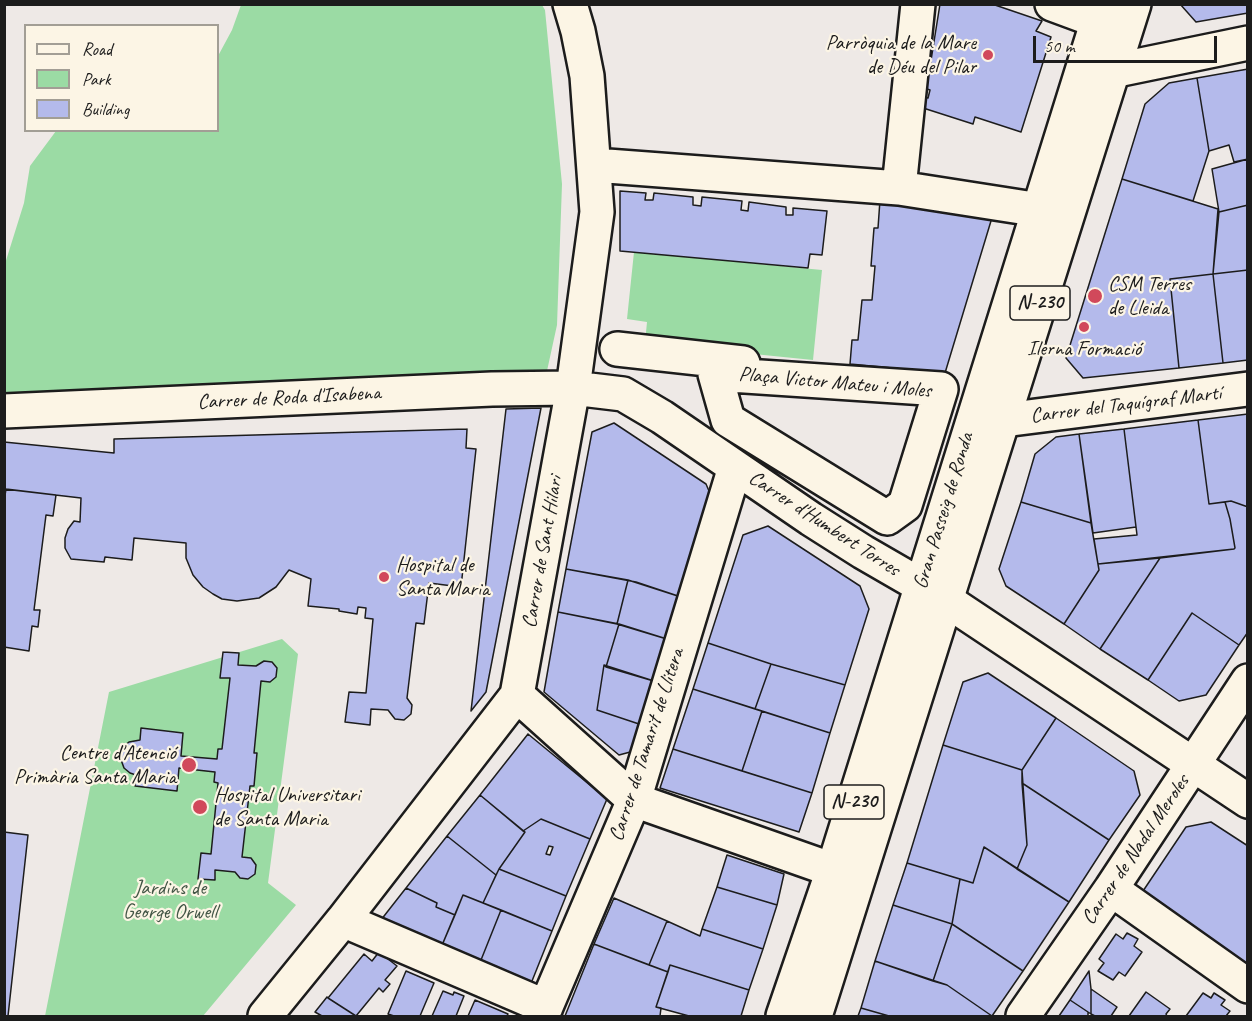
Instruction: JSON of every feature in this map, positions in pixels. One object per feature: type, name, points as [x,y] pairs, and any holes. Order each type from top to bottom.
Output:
[{"type":"street","name":"Carrer de Sant Hilari","points":[[265,1017],[517,695],[573,388],[597,212],[587,76],[570,4]]},
{"type":"street","points":[[899,188],[918,4]]},
{"type":"street","points":[[1052,4],[1101,13]]},
{"type":"street","name":"Gran Passeig de Ronda","points":[[783,1017],[833,870],[934,593],[1004,420],[1134,4]]},
{"type":"street","name":"Gran Passeig de Ronda","points":[[815,1017],[934,593],[980,395],[1101,13]]},
{"type":"street","points":[[1112,71],[1248,43]]},
{"type":"street","points":[[594,165],[899,188],[1040,210]]},
{"type":"street","points":[[617,349],[850,375],[980,395]]},
{"type":"street","name":"Plaça Victor Mateu i Moles","points":[[715,374],[905,386],[941,388],[905,505],[887,518],[728,420],[715,374]]},
{"type":"street","name":"Carrer de Roda d'Isabena","points":[[4,411],[481,389],[573,388]]},
{"type":"street","name":"Carrer d'Humbert Torres","points":[[573,388],[623,394],[662,417],[863,552],[934,593],[1248,801]]},
{"type":"street","name":"Carrer del Taquígraf Martí","points":[[1004,420],[1248,390]]},
{"type":"street","name":"Carrer de Tamarit de Llitera","points":[[544,1012],[634,800],[735,467]]},
{"type":"street","name":"Carrer de Nadal Meroles","points":[[1023,1017],[1111,889],[1248,681]]},
{"type":"street","points":[[517,695],[634,800],[833,870]]},
{"type":"street","points":[[1111,889],[1248,986]]},
{"type":"street","points":[[343,920],[544,1012]]},
{"type":"green space","points":[[241,5],[542,5],[545,10],[562,184],[557,325],[545,380],[5,399],[4,267],[24,203],[30,166],[55,132],[219,132],[219,54],[232,30]]},
{"type":"green space","points":[[634,252],[822,270],[813,360],[645,343],[647,322],[627,319]]},
{"type":"green space","name":"Jardins de George Orwell","points":[[282,639],[298,654],[268,883],[296,905],[203,1016],[45,1016],[109,692]]},
{"type":"building","name":"Parròquia de la Mare de Déu del Pilar","points":[[940,4],[992,4],[1042,21],[1036,31],[1051,37],[1021,132],[975,117],[973,124],[920,107],[922,97],[928,98],[930,90],[925,85],[925,78],[929,73]]},
{"type":"building","points":[[1180,4],[1248,4],[1248,13],[1196,22]]},
{"type":"building","points":[[1248,69],[1248,159],[1234,162],[1229,145],[1209,151],[1197,78]]},
{"type":"building","points":[[1197,78],[1209,151],[1193,201],[1122,179],[1145,104],[1169,83]]},
{"type":"building","points":[[1248,159],[1248,205],[1219,212],[1212,169]]},
{"type":"building","points":[[1122,179],[1218,209],[1213,274],[1170,279],[1179,368],[1083,378],[1066,358]]},
{"type":"building","points":[[620,191],[646,193],[645,200],[653,200],[654,193],[693,197],[693,205],[701,206],[702,197],[742,201],[741,210],[748,211],[749,202],[786,207],[786,215],[793,215],[793,208],[827,211],[822,255],[810,254],[808,268],[620,251]]},
{"type":"building","points":[[880,200],[994,211],[945,373],[850,364],[852,340],[858,340],[862,300],[872,300],[875,266],[871,266],[874,228],[878,228]]},
{"type":"building","points":[[1248,205],[1248,270],[1213,274],[1219,212]]},
{"type":"building","points":[[1248,270],[1248,360],[1223,363],[1213,274]]},
{"type":"building","points":[[1213,274],[1223,363],[1179,368],[1170,279]]},
{"type":"building","points":[[541,408],[486,692],[471,711],[506,409]]},
{"type":"building","points":[[1248,414],[1248,507],[1231,501],[1209,504],[1198,420]]},
{"type":"building","points":[[1198,420],[1209,504],[1225,502],[1235,548],[1098,564],[1094,539],[1137,535],[1124,429]]},
{"type":"building","points":[[614,423],[706,484],[715,505],[684,598],[636,582],[566,569],[592,432]]},
{"type":"building","name":"Hospital de Santa Maria","points":[[467,429],[466,448],[476,449],[461,587],[429,583],[424,624],[416,623],[407,698],[412,705],[411,714],[404,720],[395,719],[388,710],[371,709],[370,725],[345,722],[349,692],[366,693],[373,619],[365,618],[366,608],[358,607],[357,614],[339,611],[339,609],[308,606],[311,579],[289,570],[276,587],[259,598],[237,601],[222,599],[203,587],[193,575],[186,558],[186,543],[134,538],[132,560],[105,557],[104,562],[71,559],[65,548],[65,538],[74,521],[80,522],[81,498],[4,489],[4,442],[114,453],[114,439]]},
{"type":"building","points":[[1124,429],[1136,527],[1093,533],[1079,434]]},
{"type":"building","points":[[1079,434],[1091,523],[1021,502],[1035,454],[1056,437]]},
{"type":"building","points":[[6,489],[56,495],[53,516],[46,515],[34,610],[40,610],[38,627],[32,626],[29,651],[4,647],[4,502]]},
{"type":"building","points":[[1231,501],[1248,507],[1248,632],[1239,645],[1192,613],[1148,680],[1100,649],[1160,558],[1235,548],[1225,502]]},
{"type":"building","points":[[1021,502],[1091,523],[1099,570],[1064,624],[1006,586],[999,569]]},
{"type":"building","points":[[768,526],[860,586],[869,609],[845,685],[708,643],[743,535]]},
{"type":"building","points":[[1160,558],[1100,649],[1064,624],[1099,570],[1098,564]]},
{"type":"building","points":[[566,569],[628,580],[617,624],[558,612]]},
{"type":"building","points":[[628,580],[684,598],[670,640],[617,624]]},
{"type":"building","points":[[558,612],[619,624],[606,667],[604,665],[597,710],[642,725],[634,751],[619,755],[544,692]]},
{"type":"building","points":[[1192,613],[1239,645],[1206,695],[1179,701],[1148,680]]},
{"type":"building","points":[[619,624],[670,640],[657,682],[606,667]]},
{"type":"building","points":[[708,643],[771,664],[755,709],[693,689]]},
{"type":"building","name":"Centre d'Atenció Primària Santa Maria","points":[[223,652],[239,653],[238,665],[256,666],[264,661],[272,662],[277,668],[276,677],[270,682],[261,681],[254,753],[257,753],[254,786],[250,786],[242,857],[251,858],[256,865],[255,874],[248,879],[240,878],[235,872],[215,870],[215,880],[198,879],[201,853],[211,854],[218,783],[214,782],[215,772],[179,768],[177,791],[135,786],[136,775],[124,768],[120,757],[124,746],[129,742],[140,740],[141,728],[183,733],[181,756],[217,759],[218,749],[222,749],[230,678],[220,678]]},
{"type":"building","points":[[771,664],[845,685],[830,733],[755,709]]},
{"type":"building","points":[[604,665],[657,682],[642,725],[597,710]]},
{"type":"building","points":[[988,673],[1056,718],[1022,770],[943,745],[963,682]]},
{"type":"building","points":[[693,689],[762,711],[742,771],[673,749]]},
{"type":"building","points":[[762,711],[830,733],[812,793],[742,771]]},
{"type":"building","points":[[1056,718],[1134,771],[1140,795],[1109,840],[1022,783],[1022,770]]},
{"type":"building","points":[[528,734],[607,799],[590,839],[541,819],[523,831],[480,795]]},
{"type":"building","points":[[943,745],[1022,770],[1027,845],[1017,869],[984,847],[973,883],[907,863]]},
{"type":"building","points":[[673,749],[812,793],[799,832],[660,788]]},
{"type":"building","points":[[1022,783],[1109,840],[1069,902],[1017,869],[1027,845]]},
{"type":"building","points":[[480,795],[525,832],[496,875],[447,836]]},
{"type":"building","points":[[541,819],[590,839],[566,896],[499,869],[525,832],[523,831]],"holes":[[[549,846],[553,847],[550,855],[546,854]]]},
{"type":"building","points":[[1211,822],[1248,846],[1248,973],[1139,897],[1186,827]]},
{"type":"building","points":[[4,832],[28,835],[8,1016],[4,1016]]},
{"type":"building","points":[[447,836],[496,875],[483,903],[463,895],[455,915],[436,907],[437,903],[406,888]]},
{"type":"building","points":[[984,847],[1069,902],[1023,971],[952,924],[960,879],[973,883]]},
{"type":"building","points":[[727,855],[784,874],[777,905],[717,887]]},
{"type":"building","points":[[907,863],[960,879],[952,924],[893,905]]},
{"type":"building","points":[[499,869],[566,896],[552,931],[483,903]]},
{"type":"building","points":[[717,887],[777,905],[763,949],[702,929]]},
{"type":"building","points":[[406,888],[437,903],[436,907],[455,915],[440,950],[377,925]]},
{"type":"building","points":[[463,895],[501,910],[479,965],[440,950]]},
{"type":"building","points":[[614,898],[667,921],[649,965],[594,944]]},
{"type":"building","points":[[893,905],[952,924],[933,981],[875,961]]},
{"type":"building","points":[[501,910],[552,931],[530,986],[479,965]]},
{"type":"building","points":[[667,921],[700,936],[702,929],[763,949],[749,990],[670,965],[668,972],[649,965]]},
{"type":"building","points":[[952,924],[1023,971],[992,1016],[947,985],[933,981]]},
{"type":"building","points":[[1127,933],[1138,939],[1134,946],[1142,952],[1125,976],[1119,972],[1113,980],[1098,971],[1104,963],[1099,959],[1116,934],[1123,939]]},
{"type":"building","points":[[594,944],[668,972],[656,1007],[661,1008],[660,1016],[565,1016]]},
{"type":"building","points":[[379,952],[397,966],[385,980],[390,984],[383,992],[379,988],[356,1016],[328,998],[364,954],[372,961]]},
{"type":"building","points":[[875,961],[947,985],[992,1016],[889,1016],[861,1008]]},
{"type":"building","points":[[670,965],[749,990],[741,1016],[689,1016],[656,1007]]},
{"type":"building","points":[[406,971],[434,983],[420,1016],[388,1014]]},
{"type":"building","points":[[1089,971],[1091,989],[1091,1014],[1070,1000]]},
{"type":"building","points":[[1091,989],[1117,1007],[1111,1016],[1091,1014]]},
{"type":"building","points":[[443,991],[464,996],[456,1016],[432,1016]]},
{"type":"building","points":[[1146,992],[1170,1009],[1167,1016],[1129,1016]]},
{"type":"building","points":[[1203,993],[1211,998],[1214,993],[1225,1000],[1221,1005],[1230,1011],[1226,1016],[1186,1016]]},
{"type":"building","points":[[327,997],[356,1016],[322,1016],[315,1012]]},
{"type":"building","points":[[475,1000],[508,1014],[507,1016],[468,1016]]},
{"type":"building","points":[[1070,1000],[1088,1012],[1088,1016],[1059,1016]]},
{"type":"building","points":[[861,1008],[889,1016],[858,1016]]},
{"type":"place","name":"Parròquia de la Mare de Déu del Pilar","points":[[988,55]]},
{"type":"place","name":"CSM Terres de Lleida","points":[[1095,296]]},
{"type":"place","name":"Ilerna Formació","points":[[1084,327]]},
{"type":"place","name":"Hospital de Santa Maria","points":[[384,577]]},
{"type":"place","name":"Centre d'Atenció Primària Santa Maria","points":[[189,765]]},
{"type":"place","name":"Hospital Universitari de Santa Maria","points":[[200,807]]}]
